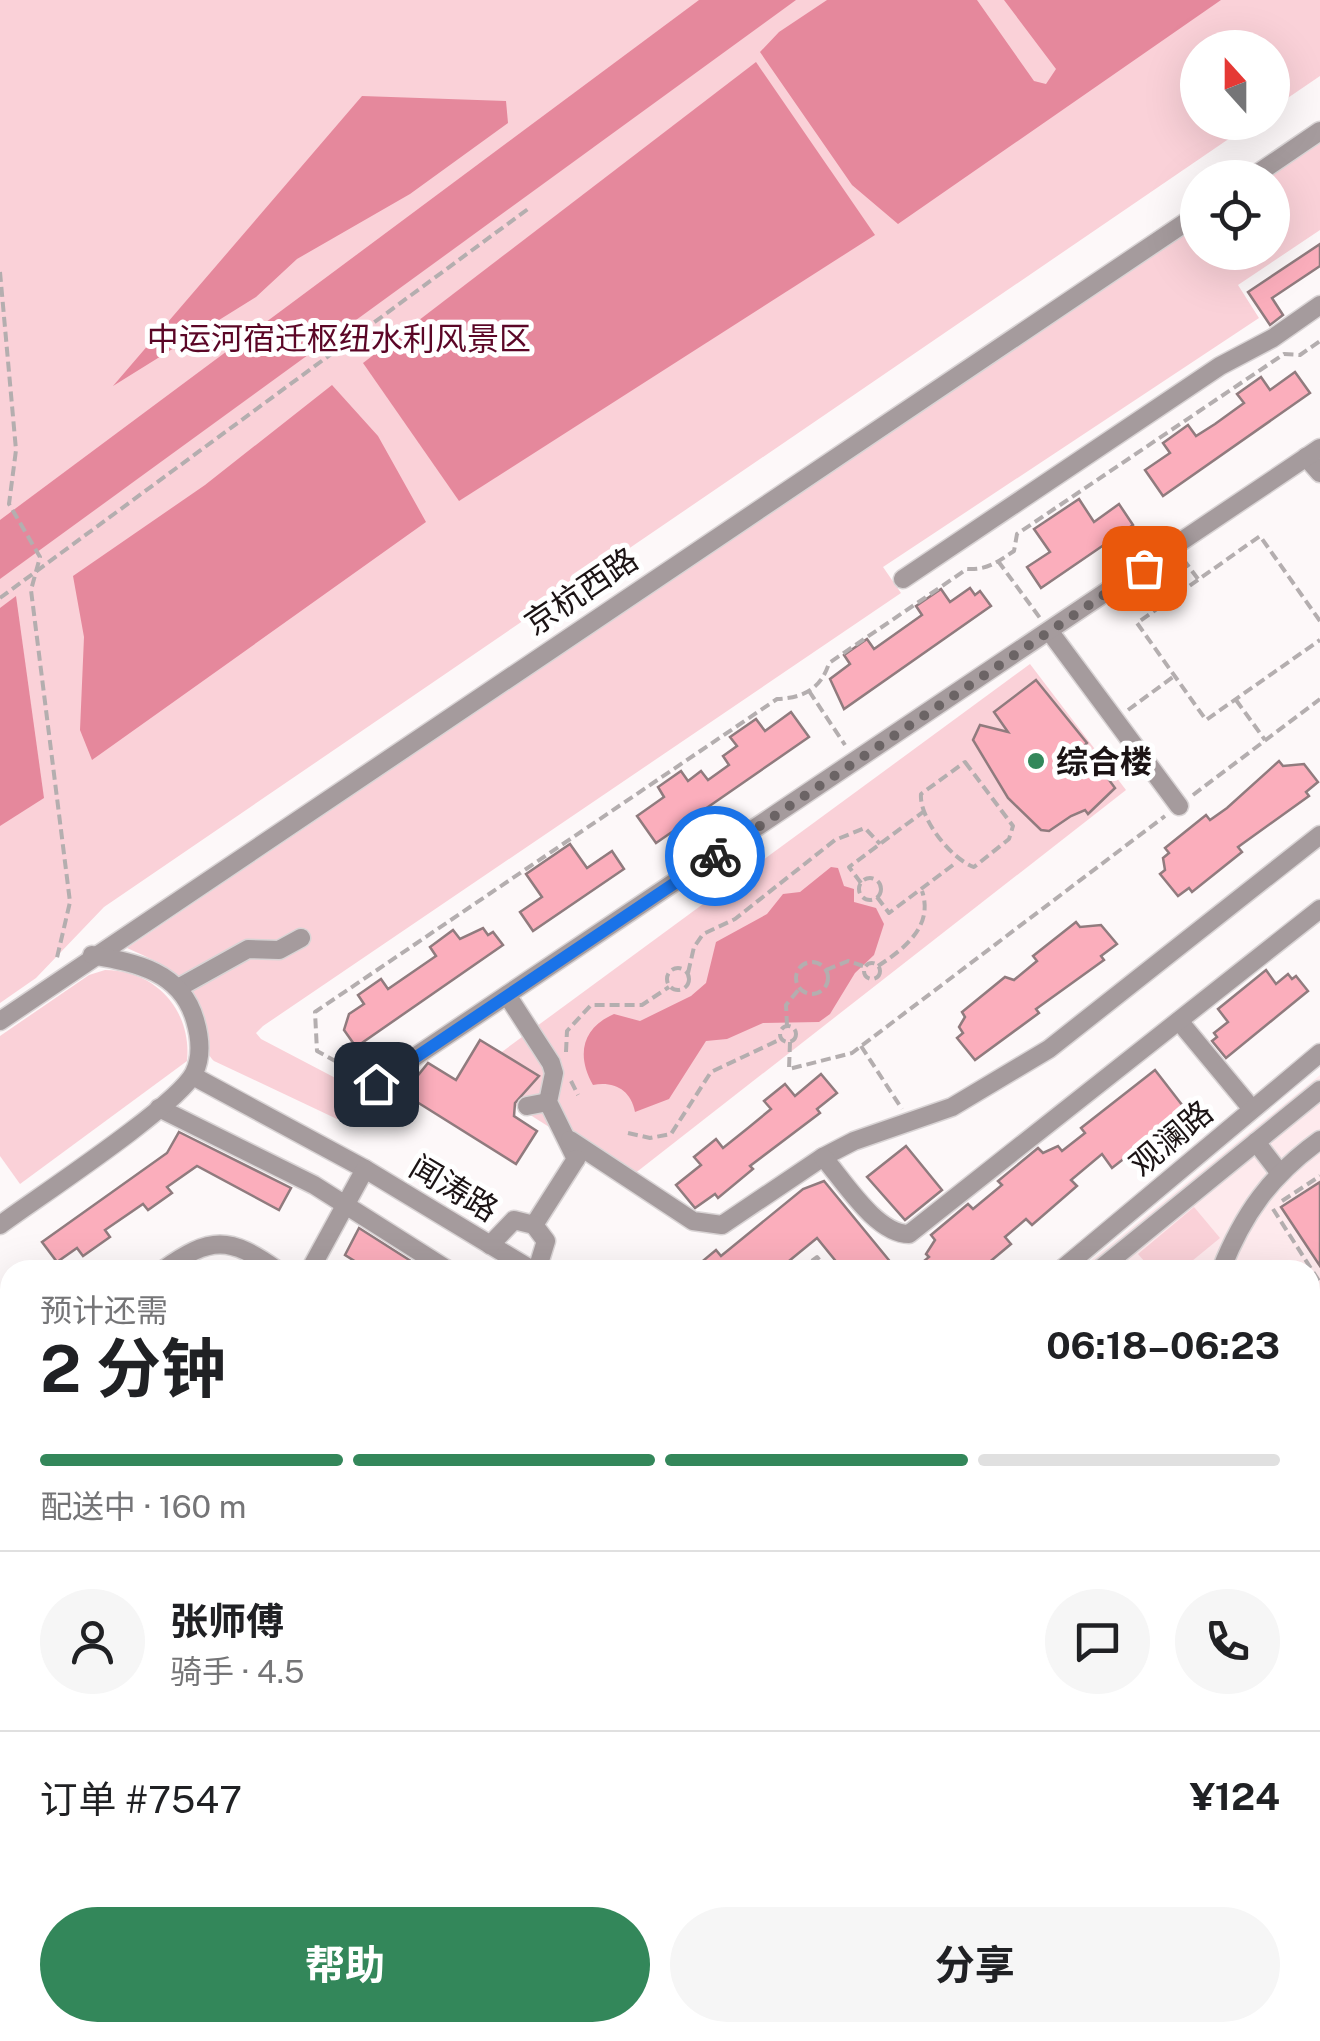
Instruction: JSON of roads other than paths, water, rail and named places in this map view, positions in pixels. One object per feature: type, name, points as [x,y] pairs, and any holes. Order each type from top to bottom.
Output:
[{"type":"street","points":[[1278,160],[1320,132]]},
{"type":"street","name":"京杭西路","points":[[0,1021],[92,955],[1180,226]]},
{"type":"street","points":[[903,579],[1220,366],[1273,338],[1320,306]]},
{"type":"street","points":[[376,1084],[1313,452],[1320,472]]},
{"type":"street","points":[[1050,632],[1179,806]]},
{"type":"street","points":[[570,1140],[693,1221],[712,1226],[730,1222],[823,1158],[952,1106],[1049,1050],[1320,835]]},
{"type":"street","points":[[823,1158],[882,1223],[897,1234],[910,1234],[1320,909]]},
{"type":"street","points":[[178,988],[248,949],[279,950],[301,938]]},
{"type":"street","points":[[0,1225],[159,1108],[193,1076],[200,1047],[197,1028],[178,988],[134,963],[92,955]]},
{"type":"street","points":[[507,995],[551,1063],[554,1073],[548,1102],[570,1140],[576,1160],[534,1224]]},
{"type":"street","points":[[1179,1021],[1252,1110]]},
{"type":"street","name":"观澜路","points":[[1073,1260],[1320,1053]]},
{"type":"street","name":"闻涛路","points":[[193,1076],[365,1169],[516,1260]]},
{"type":"street","points":[[1111,1260],[1320,1090]]},
{"type":"street","points":[[527,1106],[548,1102]]},
{"type":"street","points":[[159,1108],[346,1204],[433,1260]]},
{"type":"street","points":[[1225,1260],[1239,1226],[1279,1172],[1320,1140]]},
{"type":"street","points":[[1256,1142],[1279,1172]]},
{"type":"street","points":[[576,1160],[608,1166]]},
{"type":"street","points":[[315,1260],[365,1169]]},
{"type":"street","points":[[490,1245],[509,1222],[534,1224],[546,1241],[538,1260]]},
{"type":"street","points":[[177,1260],[214,1242],[247,1248],[263,1260]]},
{"type":"place","name":"综合楼","points":[[1036,761]]},
{"type":"park label","name":"中运河宿迁枢纽水利风景区","points":[[339,338]]}]
